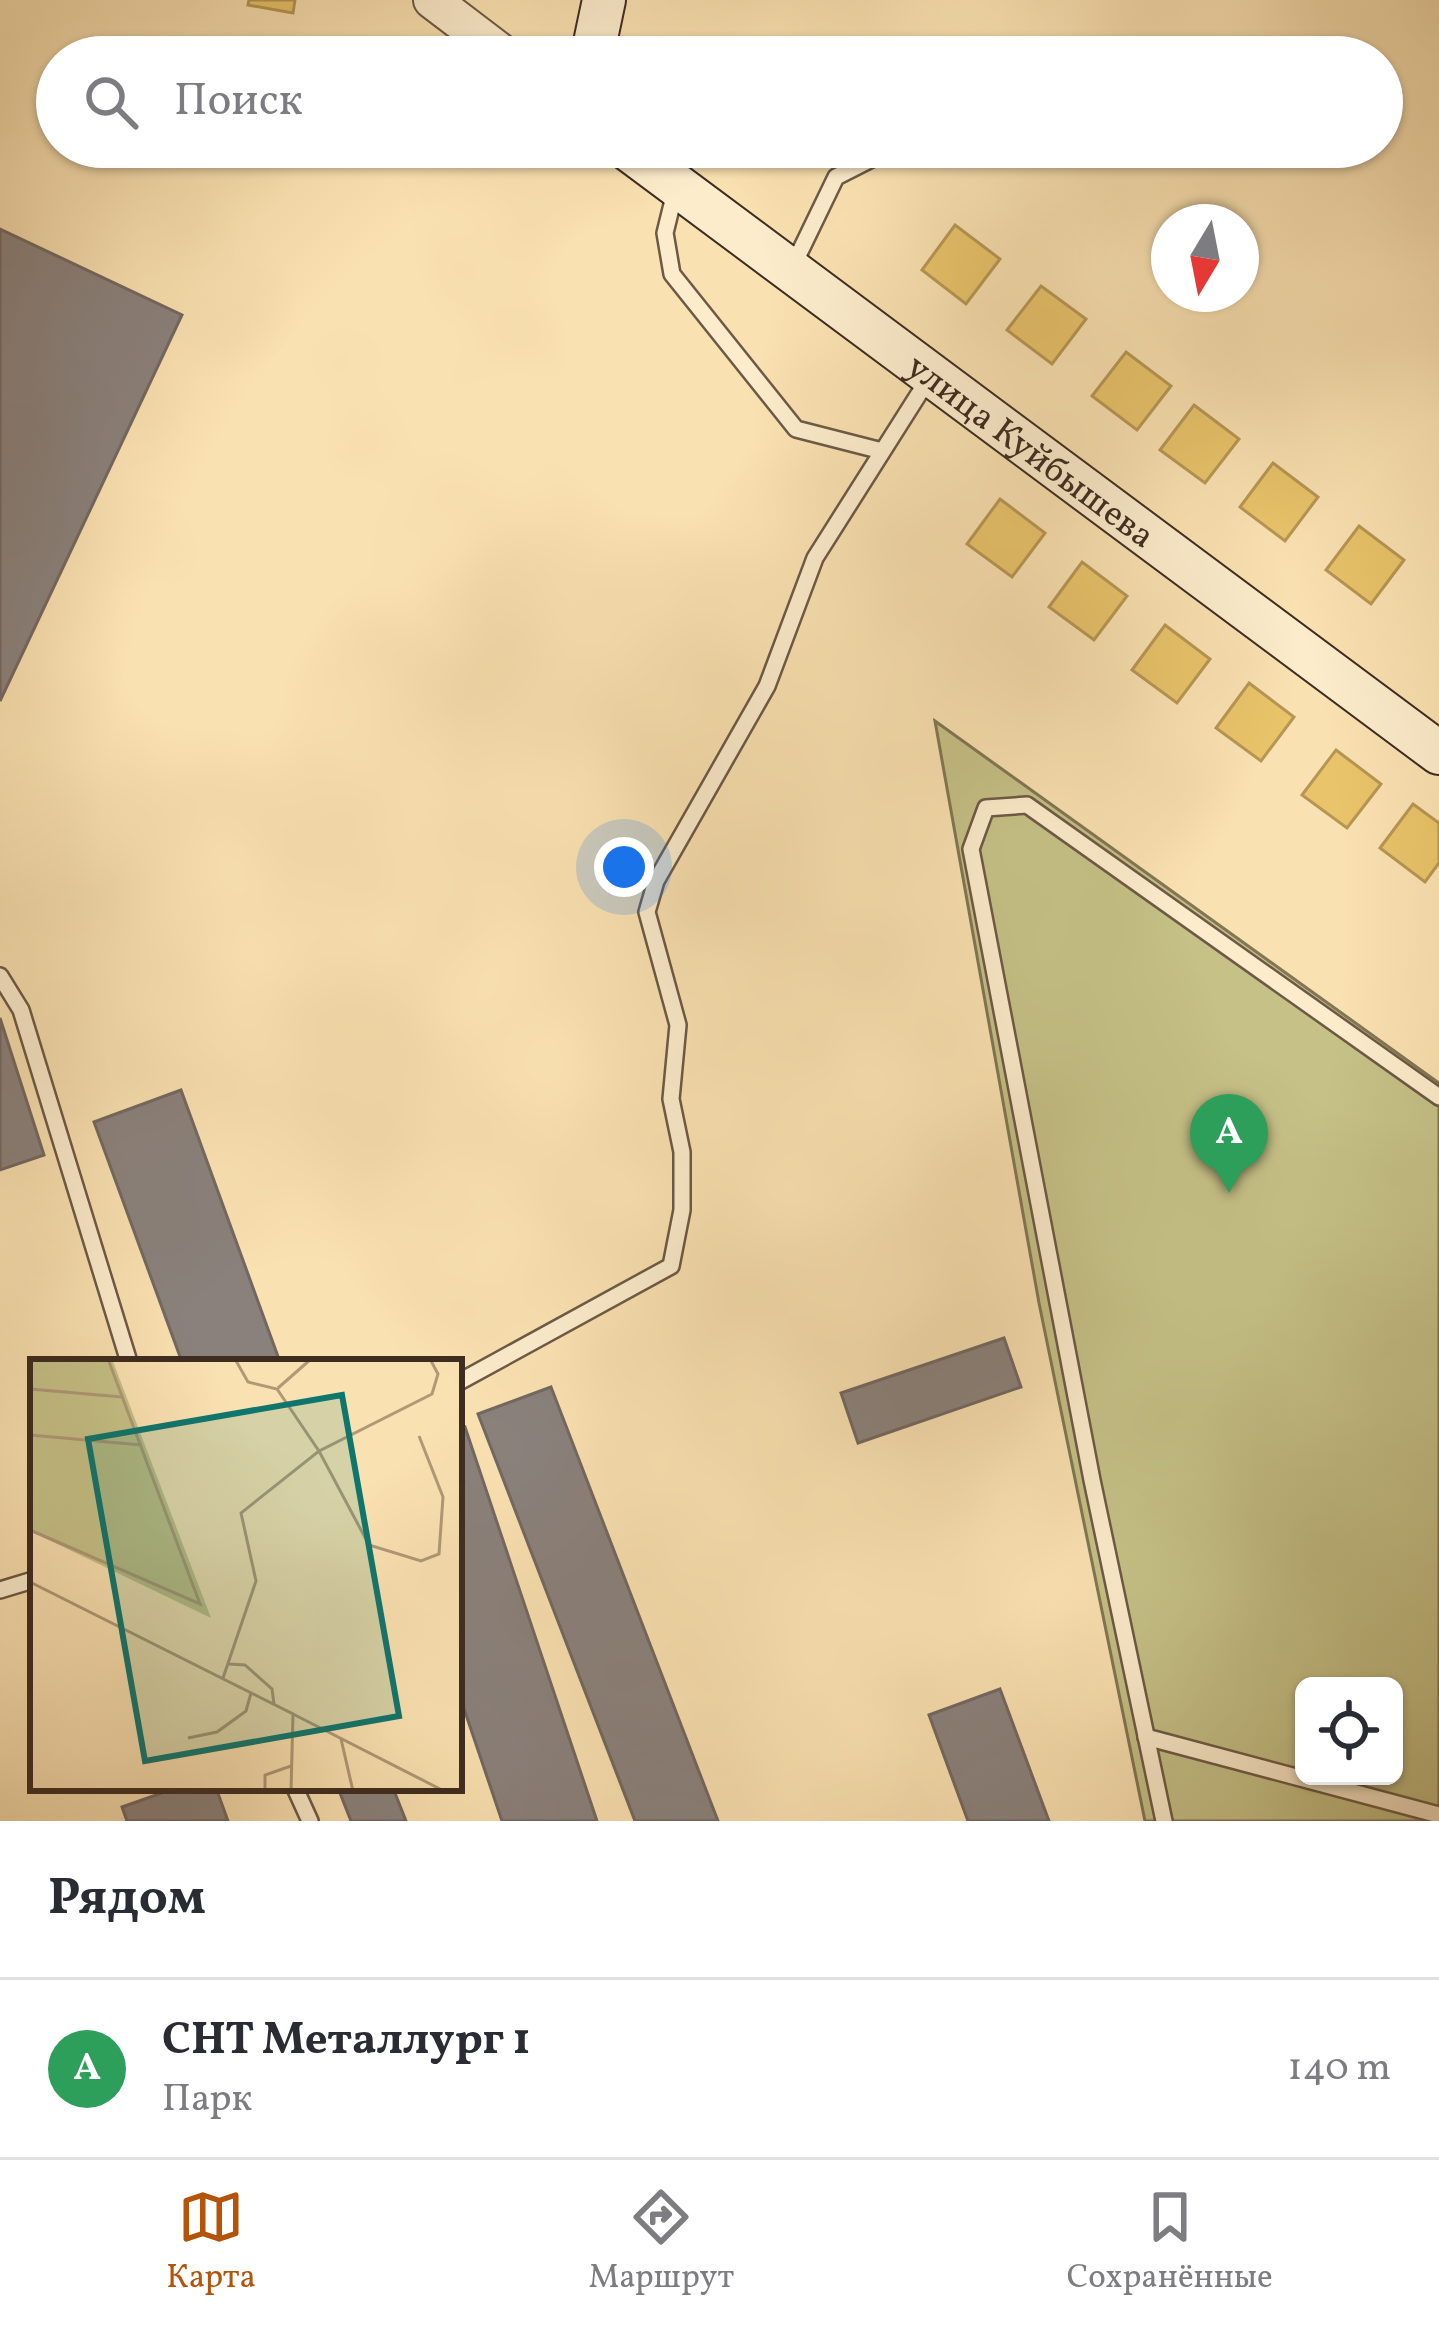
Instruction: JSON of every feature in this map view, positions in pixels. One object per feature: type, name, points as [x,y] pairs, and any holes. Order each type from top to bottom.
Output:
[{"type":"main road","points":[[596,36],[604,0]]},
{"type":"main road","name":"улица Куйбышева","points":[[652,168],[1439,753]]},
{"type":"street","points":[[432,0],[480,36]]},
{"type":"lane","points":[[791,268],[836,177],[854,168]]},
{"type":"lane","points":[[676,187],[665,233],[672,274],[796,429],[882,451]]},
{"type":"lane","points":[[462,1380],[671,1266],[682,1210],[682,1152],[671,1099],[678,1025],[647,912],[656,881],[767,686],[815,558],[931,374]]},
{"type":"lane","points":[[1164,1821],[1092,1480],[971,849],[986,808],[1027,806],[1439,1097]]},
{"type":"lane","points":[[0,976],[20,1010],[128,1359]]},
{"type":"lane","points":[[0,1590],[30,1581]]},
{"type":"lane","points":[[1146,1737],[1439,1815]]},
{"type":"lane","points":[[297,1791],[310,1821]]},
{"type":"shaded area","points":[[935,721],[1439,1083],[1439,1821],[1145,1821],[1039,1303]]},
{"type":"building: Жильё","points":[[249,0],[295,0],[293,13],[248,5]]},
{"type":"building: Жильё","points":[[955,225],[1000,259],[966,304],[922,270]]},
{"type":"building: Жильё","points":[[1041,286],[1086,319],[1052,364],[1007,330]]},
{"type":"building: Жильё","points":[[1126,352],[1171,386],[1137,430],[1092,396]]},
{"type":"building: Жильё","points":[[1194,405],[1239,439],[1205,483],[1160,450]]},
{"type":"building: Жильё","points":[[1273,463],[1318,497],[1285,541],[1240,507]]},
{"type":"building: Жильё","points":[[1000,499],[1045,533],[1012,577],[967,544]]},
{"type":"building: Жильё","points":[[1359,526],[1404,560],[1371,604],[1326,570]]},
{"type":"building: Жильё","points":[[1082,562],[1127,596],[1094,640],[1049,607]]},
{"type":"building: Жильё","points":[[1165,625],[1210,659],[1177,703],[1132,670]]},
{"type":"building: Жильё","points":[[1249,683],[1294,717],[1261,761],[1216,728]]},
{"type":"building: Жильё","points":[[1336,750],[1381,784],[1347,828],[1302,795]]},
{"type":"building: Жильё","points":[[1413,804],[1439,823],[1439,863],[1425,882],[1380,848]]},
{"type":"building: Промзона","points":[[0,229],[182,315],[0,701]]},
{"type":"building: Промзона","points":[[0,1018],[44,1155],[0,1170]]},
{"type":"building: Промзона","points":[[181,1090],[279,1359],[181,1359],[94,1122]]},
{"type":"building: Промзона","points":[[1004,1338],[1021,1387],[858,1443],[841,1393]]},
{"type":"building: Промзона","points":[[551,1387],[718,1821],[635,1821],[478,1414]]},
{"type":"building: Промзона","points":[[462,1428],[597,1821],[502,1821],[462,1703]]},
{"type":"building: Промзона","points":[[1000,1689],[1049,1821],[968,1821],[929,1715]]},
{"type":"building: Промзона","points":[[167,1791],[217,1791],[228,1821],[127,1821],[122,1807]]},
{"type":"building: Промзона","points":[[339,1791],[394,1791],[406,1821],[351,1821]]},
{"type":"place","name":"СНТ Металлург 1","points":[[1229,1193]]}]
